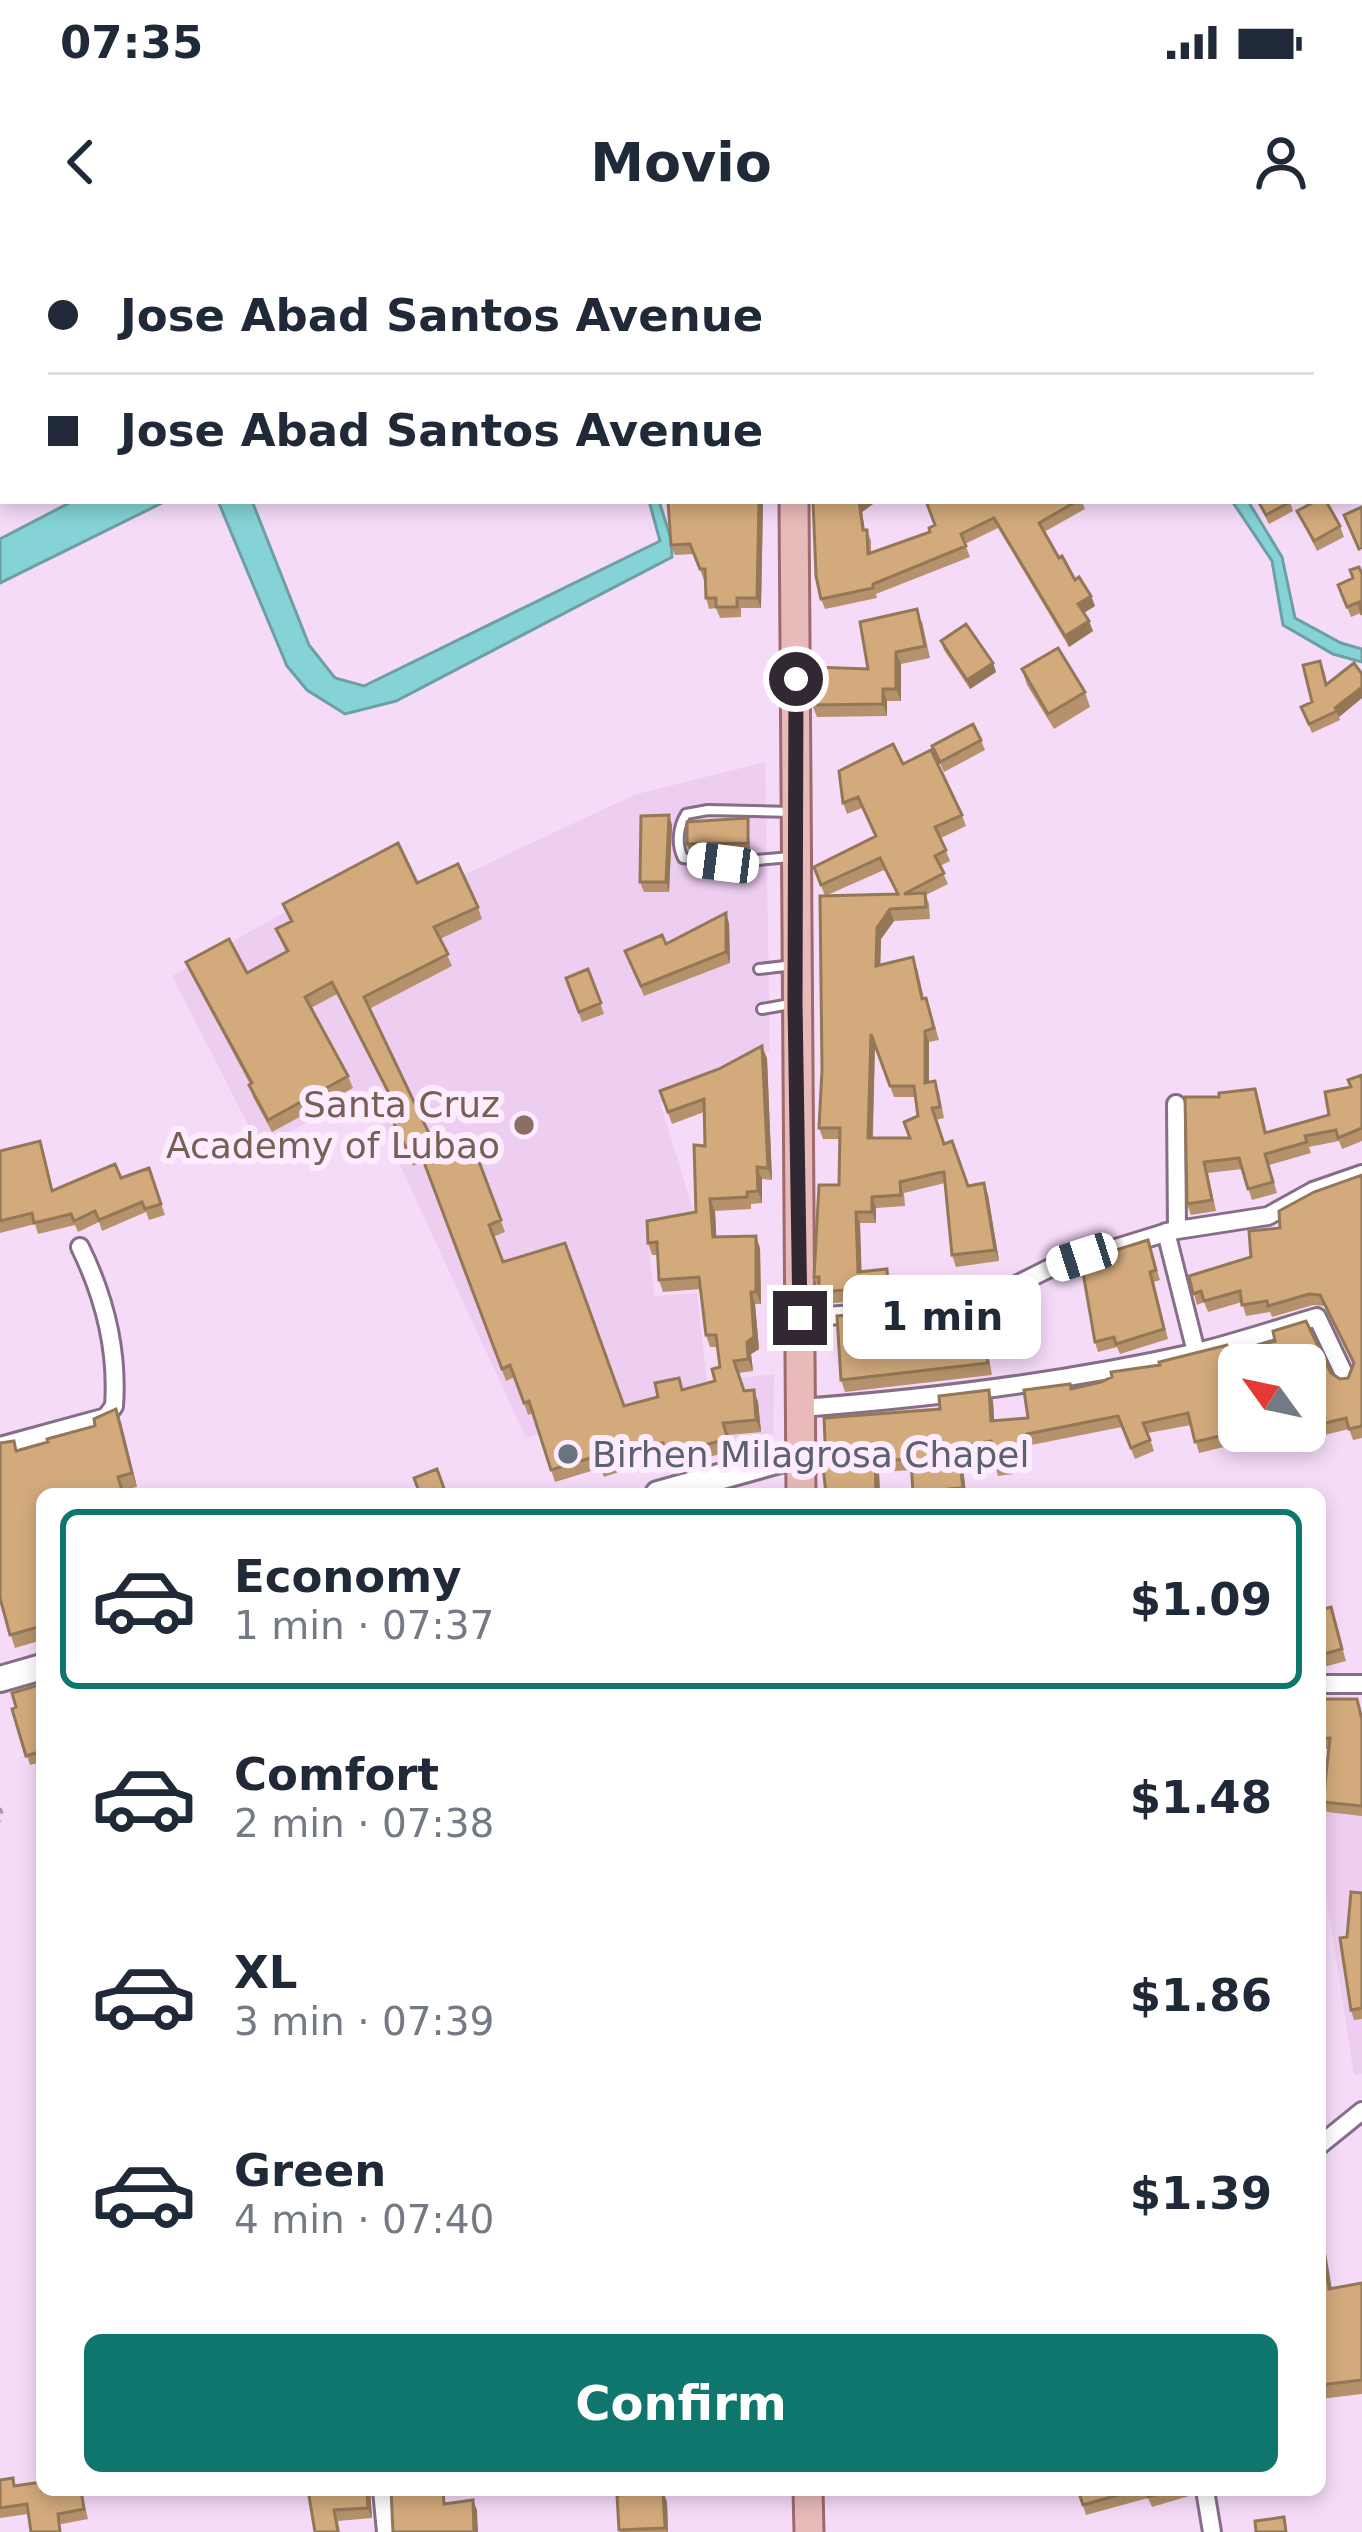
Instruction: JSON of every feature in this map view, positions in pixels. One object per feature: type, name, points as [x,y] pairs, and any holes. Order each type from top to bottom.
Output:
[{"type":"main road","points":[[794,504],[801,1488]]},
{"type":"main road","points":[[679,1488],[801,1454]]},
{"type":"main road","points":[[0,1679],[36,1669]]},
{"type":"main road","points":[[808,2496],[808,2532]]},
{"type":"street","points":[[1176,1104],[1171,1231],[1196,1352]]},
{"type":"street","points":[[800,1318],[946,1307],[990,1298],[1048,1268],[1171,1231],[1268,1216],[1313,1191],[1362,1174]]},
{"type":"street","points":[[0,1446],[106,1417],[114,1406],[100,1287],[80,1247]]},
{"type":"street","points":[[801,1408],[966,1393],[1196,1352],[1317,1317],[1346,1378]]},
{"type":"street","points":[[1326,1684],[1362,1684]]},
{"type":"street","points":[[1326,2140],[1362,2111]]},
{"type":"street","points":[[383,2496],[386,2532]]},
{"type":"street","points":[[1206,2496],[1212,2532]]},
{"type":"lane","points":[[798,813],[707,810],[686,814],[680,824],[679,849],[683,858],[723,863],[798,856]]},
{"type":"lane","points":[[758,969],[796,965]]},
{"type":"lane","points":[[762,1009],[795,1003]]},
{"type":"path","points":[[0,1808],[4,1818],[0,1821]]},
{"type":"shaded area","points":[[67,504],[160,504],[0,583],[0,539]]},
{"type":"shaded area","points":[[219,504],[253,504],[309,645],[335,678],[364,686],[660,541],[650,504],[660,504],[672,557],[396,701],[345,714],[307,690],[287,666]]},
{"type":"shaded area","points":[[1234,504],[1250,504],[1282,557],[1295,618],[1362,649],[1362,662],[1333,654],[1283,625],[1272,561]]},
{"type":"shaded area","name":"Santa Cruz Academy of Lubao","points":[[765,762],[770,1051],[660,1103],[695,1216],[647,1229],[654,1296],[697,1293],[707,1381],[526,1438],[366,1091],[260,1148],[172,976],[401,846],[425,893],[634,795]]},
{"type":"shaded area","points":[[774,1374],[773,1436],[767,1447],[734,1456],[714,1381]]},
{"type":"shaded area","points":[[1326,1766],[1362,1769],[1362,2074],[1354,2075],[1326,1894]]},
{"type":"building","points":[[668,504],[759,504],[757,598],[737,598],[737,607],[716,607],[716,598],[706,598],[705,569],[700,569],[690,544],[671,545]]},
{"type":"building","points":[[813,504],[859,504],[868,554],[930,532],[935,525],[927,504],[1072,504],[1039,523],[1059,558],[1091,596],[1078,604],[1089,621],[1065,636],[994,518],[961,534],[966,546],[873,584],[873,588],[821,599]]},
{"type":"building","points":[[1260,504],[1286,504],[1266,515]]},
{"type":"building","points":[[1310,504],[1328,504],[1340,526],[1314,541],[1297,511]]},
{"type":"building","points":[[1362,507],[1362,547],[1359,549],[1344,515]]},
{"type":"building","points":[[1359,567],[1362,615],[1359,602],[1347,607],[1338,585],[1353,578],[1350,570]]},
{"type":"building","points":[[917,609],[925,646],[896,652],[896,689],[883,689],[883,704],[812,705],[814,667],[868,669],[860,622]]},
{"type":"building","points":[[966,624],[993,663],[967,680],[941,641]]},
{"type":"building","points":[[1058,648],[1085,692],[1048,714],[1022,669]]},
{"type":"building","points":[[1320,661],[1326,685],[1354,663],[1362,674],[1362,687],[1337,711],[1309,724],[1301,707],[1312,702],[1303,665]]},
{"type":"building","points":[[973,724],[981,740],[940,762],[932,746]]},
{"type":"building","points":[[893,744],[903,764],[931,750],[962,815],[935,827],[946,850],[935,856],[944,873],[904,894],[925,893],[926,907],[890,909],[877,928],[876,966],[913,957],[934,1028],[925,1031],[925,1083],[935,1081],[940,1107],[932,1108],[944,1144],[952,1141],[968,1186],[984,1183],[995,1250],[952,1255],[944,1172],[937,1173],[900,1182],[901,1195],[872,1197],[872,1212],[856,1212],[858,1272],[887,1269],[888,1287],[819,1292],[819,1277],[814,1277],[819,1185],[839,1185],[840,1128],[819,1128],[820,896],[898,894],[880,858],[821,885],[814,867],[876,836],[858,797],[843,803],[839,771]],"holes":[[[871,1034],[890,1086],[914,1086],[918,1116],[904,1122],[910,1138],[868,1138]]]},
{"type":"building","points":[[669,815],[666,882],[640,882],[641,816]]},
{"type":"building","points":[[748,818],[748,843],[687,844],[687,822]]},
{"type":"building","points":[[398,843],[417,883],[458,864],[478,907],[434,927],[448,954],[364,997],[436,1148],[469,1135],[501,1220],[489,1225],[503,1262],[565,1243],[624,1406],[658,1397],[655,1383],[679,1378],[682,1390],[715,1381],[712,1369],[720,1367],[716,1335],[706,1335],[699,1277],[659,1280],[657,1242],[648,1243],[647,1221],[696,1212],[694,1145],[705,1146],[704,1099],[668,1112],[660,1091],[719,1069],[762,1046],[768,1168],[757,1167],[758,1191],[747,1192],[747,1197],[710,1199],[713,1237],[756,1236],[756,1292],[751,1292],[754,1337],[747,1342],[748,1359],[734,1361],[744,1391],[754,1390],[756,1420],[723,1423],[728,1439],[666,1455],[663,1443],[648,1444],[616,1453],[618,1459],[599,1465],[597,1456],[551,1470],[529,1401],[524,1403],[510,1365],[502,1369],[419,1149],[409,1154],[385,1105],[393,1101],[332,982],[305,997],[348,1076],[268,1120],[186,962],[229,939],[247,973],[288,951],[276,929],[292,921],[283,904]]},
{"type":"building","points":[[726,913],[726,952],[641,986],[625,951],[662,935],[666,944]]},
{"type":"building","points":[[588,969],[601,1003],[579,1012],[566,978]]},
{"type":"building","points":[[1362,1075],[1362,1128],[1338,1138],[1336,1130],[1305,1136],[1307,1142],[1265,1154],[1273,1182],[1248,1189],[1239,1158],[1204,1162],[1212,1200],[1187,1204],[1185,1097],[1219,1097],[1219,1093],[1255,1089],[1265,1133],[1329,1115],[1325,1092],[1351,1087],[1348,1080]]},
{"type":"building","points":[[40,1141],[52,1191],[115,1164],[121,1178],[149,1168],[161,1204],[145,1209],[142,1202],[99,1220],[95,1211],[74,1221],[71,1214],[34,1223],[32,1213],[0,1221],[0,1151]]},
{"type":"building","points":[[1362,1175],[1362,1426],[1349,1429],[1346,1418],[1326,1423],[1326,1363],[1340,1379],[1348,1378],[1354,1363],[1320,1295],[1268,1306],[1267,1301],[1242,1305],[1240,1291],[1204,1301],[1201,1291],[1193,1294],[1189,1276],[1251,1257],[1249,1231],[1280,1228],[1279,1211]]},
{"type":"building","points":[[1148,1240],[1156,1270],[1150,1272],[1164,1329],[1116,1344],[1114,1337],[1095,1342],[1081,1261]]},
{"type":"building","points":[[985,1300],[988,1363],[841,1380],[837,1316]]},
{"type":"building","points":[[1306,1321],[1317,1344],[1265,1344],[1275,1341],[1273,1331]]},
{"type":"building","points":[[1218,1347],[1218,1436],[1195,1442],[1188,1413],[1143,1423],[1150,1440],[1131,1448],[1118,1416],[1027,1434],[1028,1446],[1007,1447],[1009,1463],[994,1465],[991,1441],[958,1447],[963,1488],[913,1488],[911,1459],[875,1461],[876,1488],[825,1488],[824,1418],[940,1409],[939,1396],[989,1390],[991,1421],[1028,1418],[1024,1390],[1070,1384],[1071,1389],[1101,1382],[1112,1377],[1111,1372]]},
{"type":"building","points":[[116,1409],[132,1473],[118,1477],[121,1488],[36,1488],[36,1628],[10,1635],[0,1598],[0,1443],[14,1441],[16,1451],[95,1426],[94,1419]]},
{"type":"building","points":[[437,1469],[444,1488],[418,1488],[414,1478]]},
{"type":"building","points":[[1331,1607],[1342,1649],[1326,1653],[1326,1608]]},
{"type":"building","points":[[36,1686],[36,1753],[26,1756],[12,1709],[16,1707],[12,1693]]},
{"type":"building","points":[[1326,1699],[1357,1699],[1362,1720],[1362,1806],[1326,1802],[1330,1738],[1326,1738]]},
{"type":"building","points":[[1351,1892],[1362,1893],[1362,2008],[1351,2010],[1340,1938],[1347,1937]]},
{"type":"building","points":[[1326,2270],[1329,2289],[1362,2283],[1362,2380],[1326,2384]]},
{"type":"building","points":[[13,2478],[14,2486],[36,2483],[36,2496],[82,2496],[84,2509],[58,2514],[60,2532],[31,2532],[27,2504],[0,2508],[0,2480]]},
{"type":"building","points":[[309,2496],[367,2496],[368,2508],[334,2510],[338,2532],[315,2532]]},
{"type":"building","points":[[391,2496],[443,2496],[444,2504],[473,2500],[474,2532],[393,2532]]},
{"type":"building","points":[[617,2496],[663,2496],[665,2528],[619,2530]]},
{"type":"building","points":[[1080,2496],[1115,2496],[1083,2505]]},
{"type":"building","points":[[1284,2517],[1286,2532],[1256,2532],[1255,2521]]},
{"type":"place","name":"Santa Cruz Academy of Lubao","points":[[524,1125]]},
{"type":"place","name":"Birhen Milagrosa Chapel","points":[[568,1454]]},
{"type":"route","points":[[796,679],[800,1318]]}]
